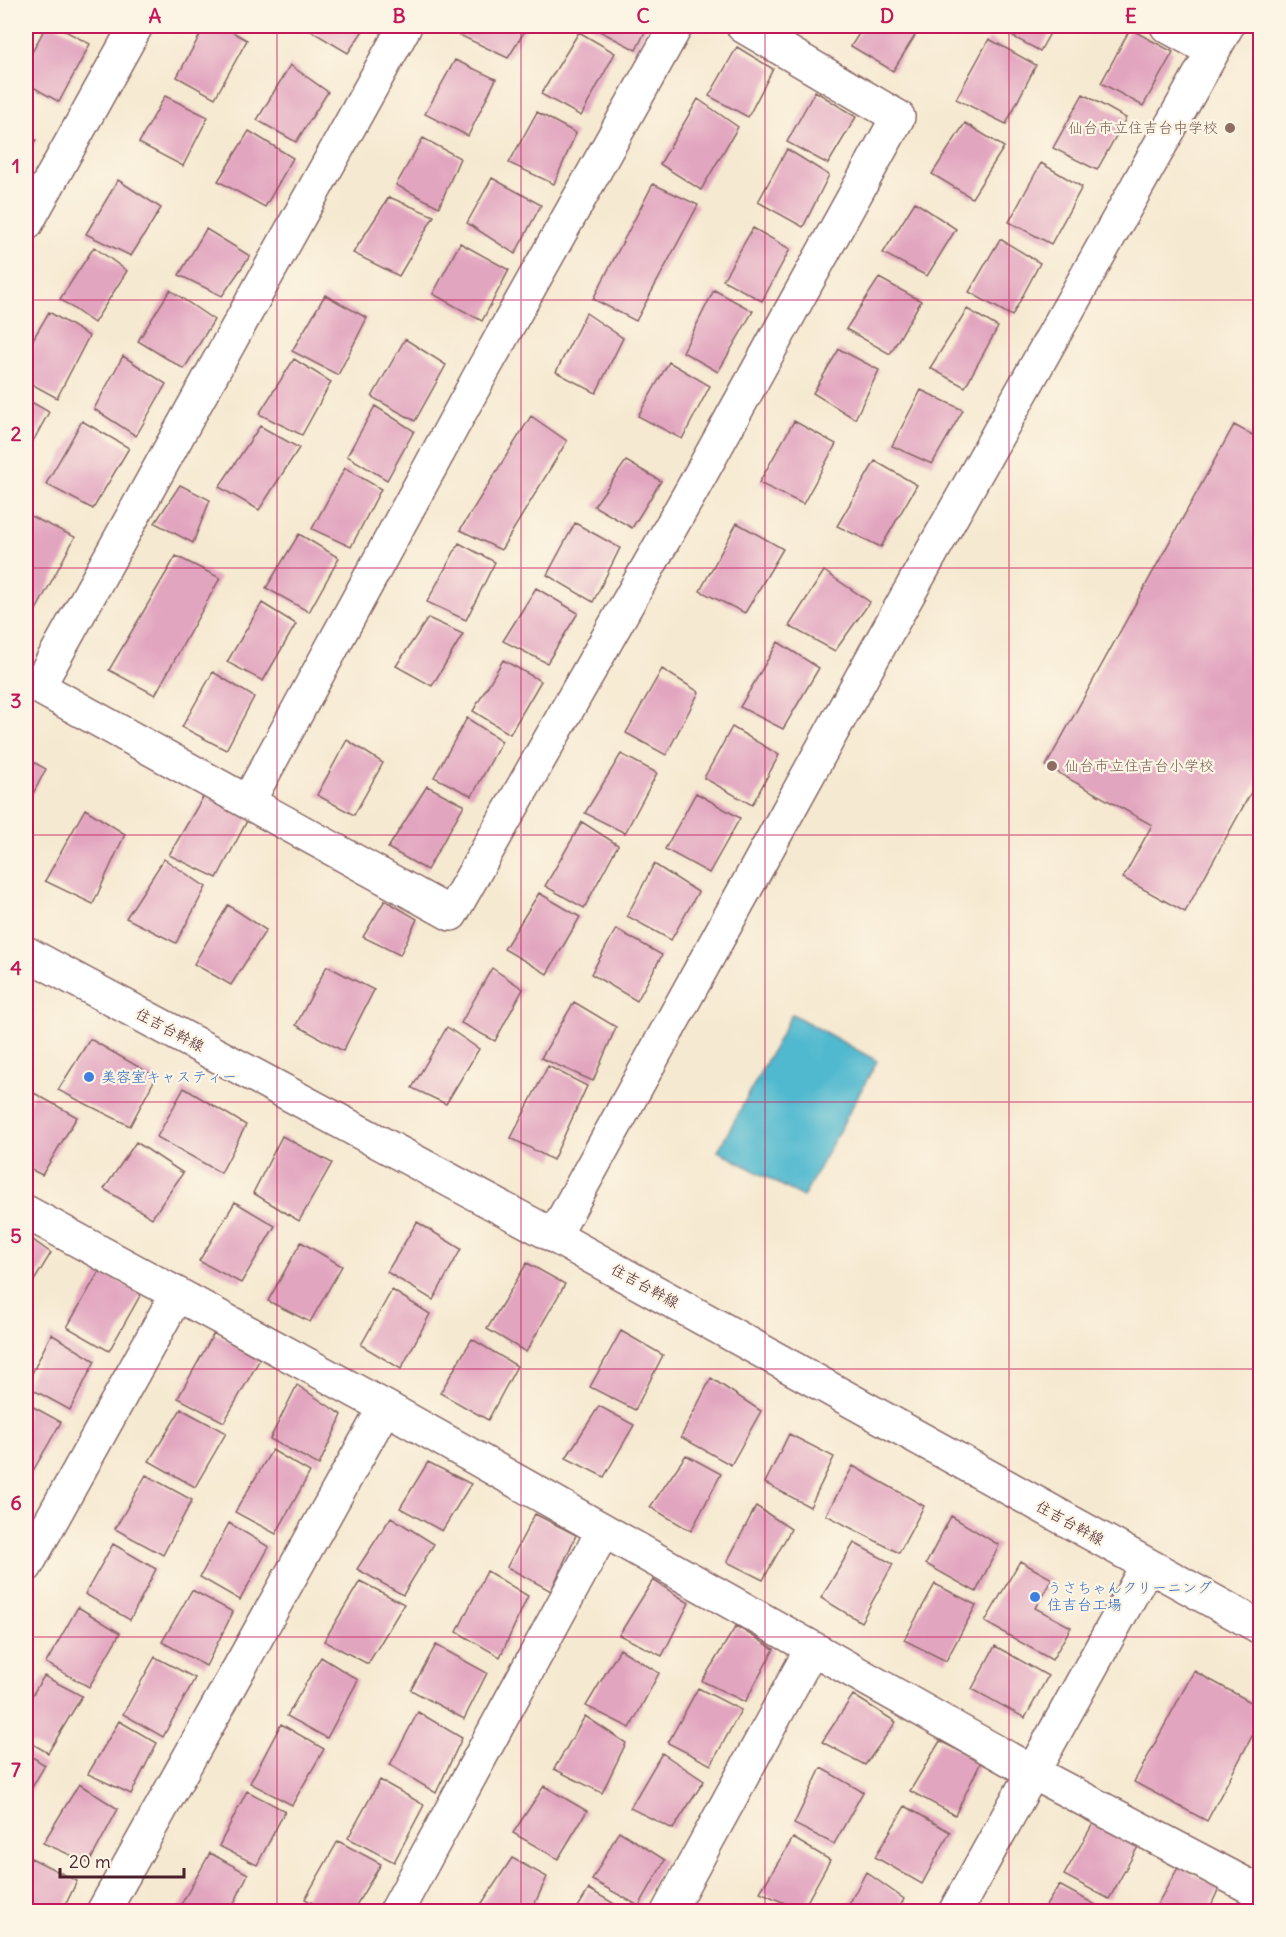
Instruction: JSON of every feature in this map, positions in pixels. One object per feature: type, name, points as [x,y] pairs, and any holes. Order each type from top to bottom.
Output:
[{"type":"street","points":[[26,224],[136,26]]},
{"type":"street","points":[[405,26],[32,684],[451,914],[693,488],[898,117],[744,26]]},
{"type":"street","points":[[248,802],[483,370],[676,26]]},
{"type":"street","points":[[554,1236],[873,657],[1220,38],[1167,26]]},
{"type":"street","name":"住吉台幹線","points":[[26,953],[554,1236],[1260,1627]]},
{"type":"street","points":[[26,1212],[385,1407],[811,1650],[1032,1772],[1260,1892],[1249,1911]]},
{"type":"street","points":[[26,1566],[177,1294]]},
{"type":"street","points":[[102,1911],[385,1407]]},
{"type":"street","points":[[396,1911],[603,1531]]},
{"type":"street","points":[[955,1911],[1147,1566]]},
{"type":"street","points":[[668,1911],[811,1650]]},
{"type":"water","points":[[792,1014],[877,1061],[803,1197],[718,1151]]},
{"type":"building","points":[[46,26],[56,26],[90,44],[59,102],[26,83],[26,64]]},
{"type":"building","points":[[205,26],[222,26],[247,40],[215,98],[177,77]]},
{"type":"building","points":[[307,26],[366,26],[348,53],[306,28]]},
{"type":"building","points":[[457,26],[528,26],[508,58],[453,32]]},
{"type":"building","points":[[590,26],[648,26],[636,50]]},
{"type":"building","points":[[864,26],[921,26],[893,71],[851,46]]},
{"type":"building","points":[[993,26],[1054,26],[1040,51]]},
{"type":"building","points":[[1130,29],[1173,52],[1143,106],[1101,83]]},
{"type":"building","points":[[579,32],[615,53],[581,116],[541,94]]},
{"type":"building","points":[[989,39],[1036,65],[1006,124],[956,99]]},
{"type":"building","points":[[737,47],[773,69],[748,117],[709,96]]},
{"type":"building","points":[[455,60],[496,79],[468,136],[425,114]]},
{"type":"building","points":[[290,65],[328,92],[296,142],[257,120]]},
{"type":"building","points":[[815,91],[856,117],[828,164],[787,142]]},
{"type":"building","points":[[1083,94],[1126,118],[1097,170],[1053,148]]},
{"type":"building","points":[[165,96],[208,117],[183,166],[139,143]]},
{"type":"building","points":[[698,99],[738,127],[701,190],[660,164]]},
{"type":"building","points":[[537,112],[576,133],[554,184],[509,163]]},
{"type":"building","points":[[965,123],[1004,147],[972,198],[932,174]]},
{"type":"building","points":[[249,131],[293,158],[265,207],[218,181]]},
{"type":"building","points":[[26,133],[36,140],[26,158]]},
{"type":"building","points":[[423,138],[460,158],[439,207],[396,185]]},
{"type":"building","points":[[787,149],[829,175],[803,227],[758,202]]},
{"type":"building","points":[[1041,163],[1082,187],[1051,244],[1009,222]]},
{"type":"building","points":[[492,178],[541,205],[515,254],[467,223]]},
{"type":"building","points":[[118,180],[161,208],[131,256],[86,234]]},
{"type":"building","points":[[653,184],[698,205],[636,321],[593,299]]},
{"type":"building","points":[[389,197],[434,216],[399,276],[353,253]]},
{"type":"building","points":[[915,202],[956,229],[927,276],[883,253]]},
{"type":"building","points":[[753,228],[790,249],[762,301],[723,280]]},
{"type":"building","points":[[206,229],[250,256],[222,296],[179,275]]},
{"type":"building","points":[[1000,239],[1040,263],[1012,316],[969,292]]},
{"type":"building","points":[[460,243],[509,270],[482,321],[433,294]]},
{"type":"building","points":[[94,247],[127,271],[94,323],[60,299]]},
{"type":"building","points":[[879,278],[921,301],[890,354],[846,329]]},
{"type":"building","points":[[170,290],[214,320],[184,369],[138,341]]},
{"type":"building","points":[[714,290],[753,311],[718,372],[683,352]]},
{"type":"building","points":[[325,295],[367,318],[338,375],[292,351]]},
{"type":"building","points":[[967,309],[998,327],[965,387],[930,368]]},
{"type":"building","points":[[49,312],[89,336],[57,398],[26,381],[26,351]]},
{"type":"building","points":[[586,313],[623,338],[596,393],[556,372]]},
{"type":"building","points":[[405,339],[446,365],[415,421],[372,397]]},
{"type":"building","points":[[839,349],[879,370],[855,419],[813,393]]},
{"type":"building","points":[[123,356],[166,384],[136,436],[94,409]]},
{"type":"building","points":[[294,359],[331,382],[302,435],[259,414]]},
{"type":"building","points":[[669,362],[710,386],[682,439],[638,416]]},
{"type":"building","points":[[921,390],[963,410],[932,464],[892,446]]},
{"type":"building","points":[[26,399],[49,412],[26,454]]},
{"type":"building","points":[[375,406],[414,431],[387,480],[347,456]]},
{"type":"building","points":[[531,416],[567,441],[501,550],[460,530]]},
{"type":"building","points":[[82,421],[129,448],[93,509],[46,484]]},
{"type":"building","points":[[794,421],[836,444],[803,504],[759,483]]},
{"type":"building","points":[[1234,425],[1260,439],[1260,776],[1185,912],[1123,878],[1152,825],[1046,766]]},
{"type":"building","points":[[260,426],[299,448],[259,510],[219,487]]},
{"type":"building","points":[[626,461],[661,481],[632,528],[594,506]]},
{"type":"building","points":[[875,461],[917,485],[881,547],[837,526]]},
{"type":"building","points":[[345,468],[381,489],[351,547],[312,529]]},
{"type":"building","points":[[180,485],[210,500],[193,543],[155,523]]},
{"type":"building","points":[[26,514],[75,537],[26,629]]},
{"type":"building","points":[[575,523],[620,548],[593,602],[547,575]]},
{"type":"building","points":[[737,523],[783,549],[745,613],[700,591]]},
{"type":"building","points":[[299,534],[339,558],[309,612],[266,588]]},
{"type":"building","points":[[459,543],[495,562],[466,620],[427,602]]},
{"type":"building","points":[[176,556],[220,578],[155,695],[109,670]]},
{"type":"building","points":[[824,571],[870,602],[835,651],[789,626]]},
{"type":"building","points":[[536,588],[578,613],[547,663],[503,641]]},
{"type":"building","points":[[262,603],[296,624],[263,681],[227,662]]},
{"type":"building","points":[[428,618],[463,634],[432,686],[396,666]]},
{"type":"building","points":[[778,642],[819,668],[783,729],[740,707]]},
{"type":"building","points":[[503,660],[541,681],[510,734],[473,711]]},
{"type":"building","points":[[662,669],[699,692],[666,755],[626,733]]},
{"type":"building","points":[[213,672],[254,697],[226,750],[182,727]]},
{"type":"building","points":[[467,718],[502,741],[472,796],[434,777]]},
{"type":"building","points":[[732,727],[779,755],[752,805],[704,778]]},
{"type":"building","points":[[347,740],[383,763],[354,815],[317,795]]},
{"type":"building","points":[[621,754],[657,773],[625,833],[585,813]]},
{"type":"building","points":[[26,758],[46,769],[26,807]]},
{"type":"building","points":[[427,786],[464,805],[427,870],[388,848]]},
{"type":"building","points":[[206,792],[249,817],[217,878],[169,855]]},
{"type":"building","points":[[696,793],[740,818],[709,873],[665,849]]},
{"type":"building","points":[[85,809],[125,834],[93,904],[45,881]]},
{"type":"building","points":[[582,822],[618,845],[584,908],[545,886]]},
{"type":"building","points":[[164,859],[206,887],[176,943],[126,918]]},
{"type":"building","points":[[654,864],[698,892],[671,940],[627,916]]},
{"type":"building","points":[[539,893],[580,917],[547,974],[504,949]]},
{"type":"building","points":[[385,900],[417,919],[400,955],[363,937]]},
{"type":"building","points":[[228,905],[266,930],[231,985],[194,964]]},
{"type":"building","points":[[616,929],[662,955],[637,1001],[591,974]]},
{"type":"building","points":[[327,966],[374,990],[343,1051],[296,1025]]},
{"type":"building","points":[[492,968],[523,989],[495,1041],[461,1023]]},
{"type":"building","points":[[574,1002],[616,1027],[593,1081],[541,1058]]},
{"type":"building","points":[[447,1027],[479,1049],[446,1104],[412,1088]]},
{"type":"building","points":[[90,1039],[156,1077],[130,1126],[58,1090]]},
{"type":"building","points":[[548,1066],[587,1086],[553,1160],[511,1138]]},
{"type":"building","points":[[184,1088],[246,1125],[221,1173],[157,1137]]},
{"type":"building","points":[[34,1093],[77,1117],[42,1175],[26,1167],[26,1109]]},
{"type":"building","points":[[282,1136],[332,1163],[299,1221],[253,1193]]},
{"type":"building","points":[[136,1142],[183,1173],[152,1218],[104,1189]]},
{"type":"building","points":[[235,1202],[275,1226],[241,1283],[199,1261]]},
{"type":"building","points":[[417,1222],[461,1249],[433,1300],[387,1272]]},
{"type":"building","points":[[26,1235],[51,1253],[26,1294]]},
{"type":"building","points":[[301,1242],[342,1266],[310,1322],[268,1301]]},
{"type":"building","points":[[527,1263],[565,1284],[526,1352],[487,1329]]},
{"type":"building","points":[[100,1270],[141,1294],[109,1351],[67,1327]]},
{"type":"building","points":[[392,1290],[430,1314],[401,1369],[361,1345]]},
{"type":"building","points":[[621,1331],[663,1355],[635,1410],[590,1387]]},
{"type":"building","points":[[214,1333],[260,1359],[224,1422],[178,1398]]},
{"type":"building","points":[[51,1334],[95,1361],[70,1410],[26,1386]]},
{"type":"building","points":[[472,1339],[517,1366],[488,1420],[440,1393]]},
{"type":"building","points":[[711,1378],[761,1411],[731,1465],[681,1437]]},
{"type":"building","points":[[297,1385],[342,1415],[319,1465],[270,1439]]},
{"type":"building","points":[[26,1403],[61,1422],[30,1476],[26,1473]]},
{"type":"building","points":[[599,1406],[634,1425],[604,1477],[566,1458]]},
{"type":"building","points":[[181,1409],[226,1433],[195,1487],[149,1461]]},
{"type":"building","points":[[789,1434],[834,1457],[810,1507],[765,1483]]},
{"type":"building","points":[[272,1450],[310,1472],[276,1534],[235,1512]]},
{"type":"building","points":[[686,1455],[721,1474],[691,1531],[650,1507]]},
{"type":"building","points":[[428,1462],[471,1484],[442,1531],[400,1508]]},
{"type":"building","points":[[853,1466],[924,1506],[899,1553],[826,1515]]},
{"type":"building","points":[[146,1475],[192,1500],[163,1555],[115,1529]]},
{"type":"building","points":[[756,1506],[791,1529],[763,1580],[727,1562]]},
{"type":"building","points":[[535,1514],[576,1535],[551,1591],[507,1567]]},
{"type":"building","points":[[951,1516],[999,1545],[976,1592],[926,1564]]},
{"type":"building","points":[[391,1517],[434,1544],[403,1595],[357,1569]]},
{"type":"building","points":[[229,1523],[269,1547],[240,1600],[200,1577]]},
{"type":"building","points":[[854,1543],[893,1564],[861,1622],[821,1598]]},
{"type":"building","points":[[113,1544],[156,1569],[130,1620],[85,1594]]},
{"type":"building","points":[[1020,1561],[1052,1579],[1035,1608],[1071,1627],[1052,1660],[985,1622]]},
{"type":"building","points":[[487,1571],[528,1596],[500,1657],[457,1632]]},
{"type":"building","points":[[653,1580],[689,1603],[662,1656],[619,1635]]},
{"type":"building","points":[[360,1581],[404,1604],[368,1664],[324,1641]]},
{"type":"building","points":[[935,1584],[976,1605],[946,1661],[904,1640]]},
{"type":"building","points":[[192,1590],[233,1612],[206,1666],[162,1642]]},
{"type":"building","points":[[78,1607],[120,1633],[89,1687],[46,1663]]},
{"type":"building","points":[[736,1626],[774,1649],[745,1702],[702,1681]]},
{"type":"building","points":[[436,1645],[487,1673],[464,1719],[411,1690]]},
{"type":"building","points":[[995,1646],[1048,1676],[1025,1718],[972,1689]]},
{"type":"building","points":[[620,1649],[659,1673],[630,1728],[586,1706]]},
{"type":"building","points":[[155,1657],[195,1678],[163,1737],[123,1714]]},
{"type":"building","points":[[321,1657],[358,1680],[327,1738],[287,1716]]},
{"type":"building","points":[[1194,1671],[1260,1707],[1260,1721],[1207,1821],[1134,1782]]},
{"type":"building","points":[[44,1676],[82,1696],[48,1753],[26,1740],[26,1705]]},
{"type":"building","points":[[698,1688],[741,1710],[711,1765],[668,1743]]},
{"type":"building","points":[[853,1695],[896,1722],[865,1765],[822,1742]]},
{"type":"building","points":[[418,1712],[462,1738],[436,1793],[390,1765]]},
{"type":"building","points":[[585,1716],[626,1743],[602,1793],[554,1769]]},
{"type":"building","points":[[119,1721],[157,1743],[131,1794],[88,1774]]},
{"type":"building","points":[[281,1724],[324,1749],[292,1805],[250,1783]]},
{"type":"building","points":[[940,1741],[981,1762],[955,1815],[910,1791]]},
{"type":"building","points":[[26,1753],[45,1765],[26,1798]]},
{"type":"building","points":[[662,1753],[704,1781],[673,1829],[630,1808]]},
{"type":"building","points":[[821,1768],[863,1792],[834,1844],[794,1824]]},
{"type":"building","points":[[380,1780],[424,1805],[394,1862],[348,1838]]},
{"type":"building","points":[[79,1784],[118,1809],[89,1863],[43,1843]]},
{"type":"building","points":[[544,1786],[587,1811],[558,1859],[513,1833]]},
{"type":"building","points":[[247,1791],[285,1811],[257,1865],[219,1846]]},
{"type":"building","points":[[905,1806],[950,1832],[922,1884],[875,1857]]},
{"type":"building","points":[[1095,1820],[1140,1843],[1109,1899],[1064,1875]]},
{"type":"building","points":[[619,1831],[665,1860],[639,1906],[592,1880]]},
{"type":"building","points":[[793,1838],[830,1860],[802,1911],[760,1892]]},
{"type":"building","points":[[338,1841],[381,1864],[352,1912],[330,1912],[305,1899]]},
{"type":"building","points":[[210,1853],[248,1874],[230,1912],[177,1912]]},
{"type":"building","points":[[31,1858],[77,1881],[62,1912],[26,1912],[26,1868]]},
{"type":"building","points":[[512,1858],[547,1877],[531,1912],[483,1912],[478,1909]]},
{"type":"building","points":[[1179,1866],[1219,1888],[1208,1912],[1153,1912]]},
{"type":"building","points":[[866,1872],[904,1899],[897,1912],[845,1912]]},
{"type":"building","points":[[1059,1885],[1096,1905],[1093,1912],[1042,1912]]},
{"type":"building","points":[[589,1889],[628,1912],[575,1912]]},
{"type":"place","name":"仙台市立住吉台中学校","points":[[1230,128]]},
{"type":"place","name":"仙台市立住吉台小学校","points":[[1052,766]]},
{"type":"place","name":"美容室キャスティー","points":[[89,1077]]},
{"type":"place","name":"うさちゃんクリーニング 住吉台工場","points":[[1035,1597]]}]
